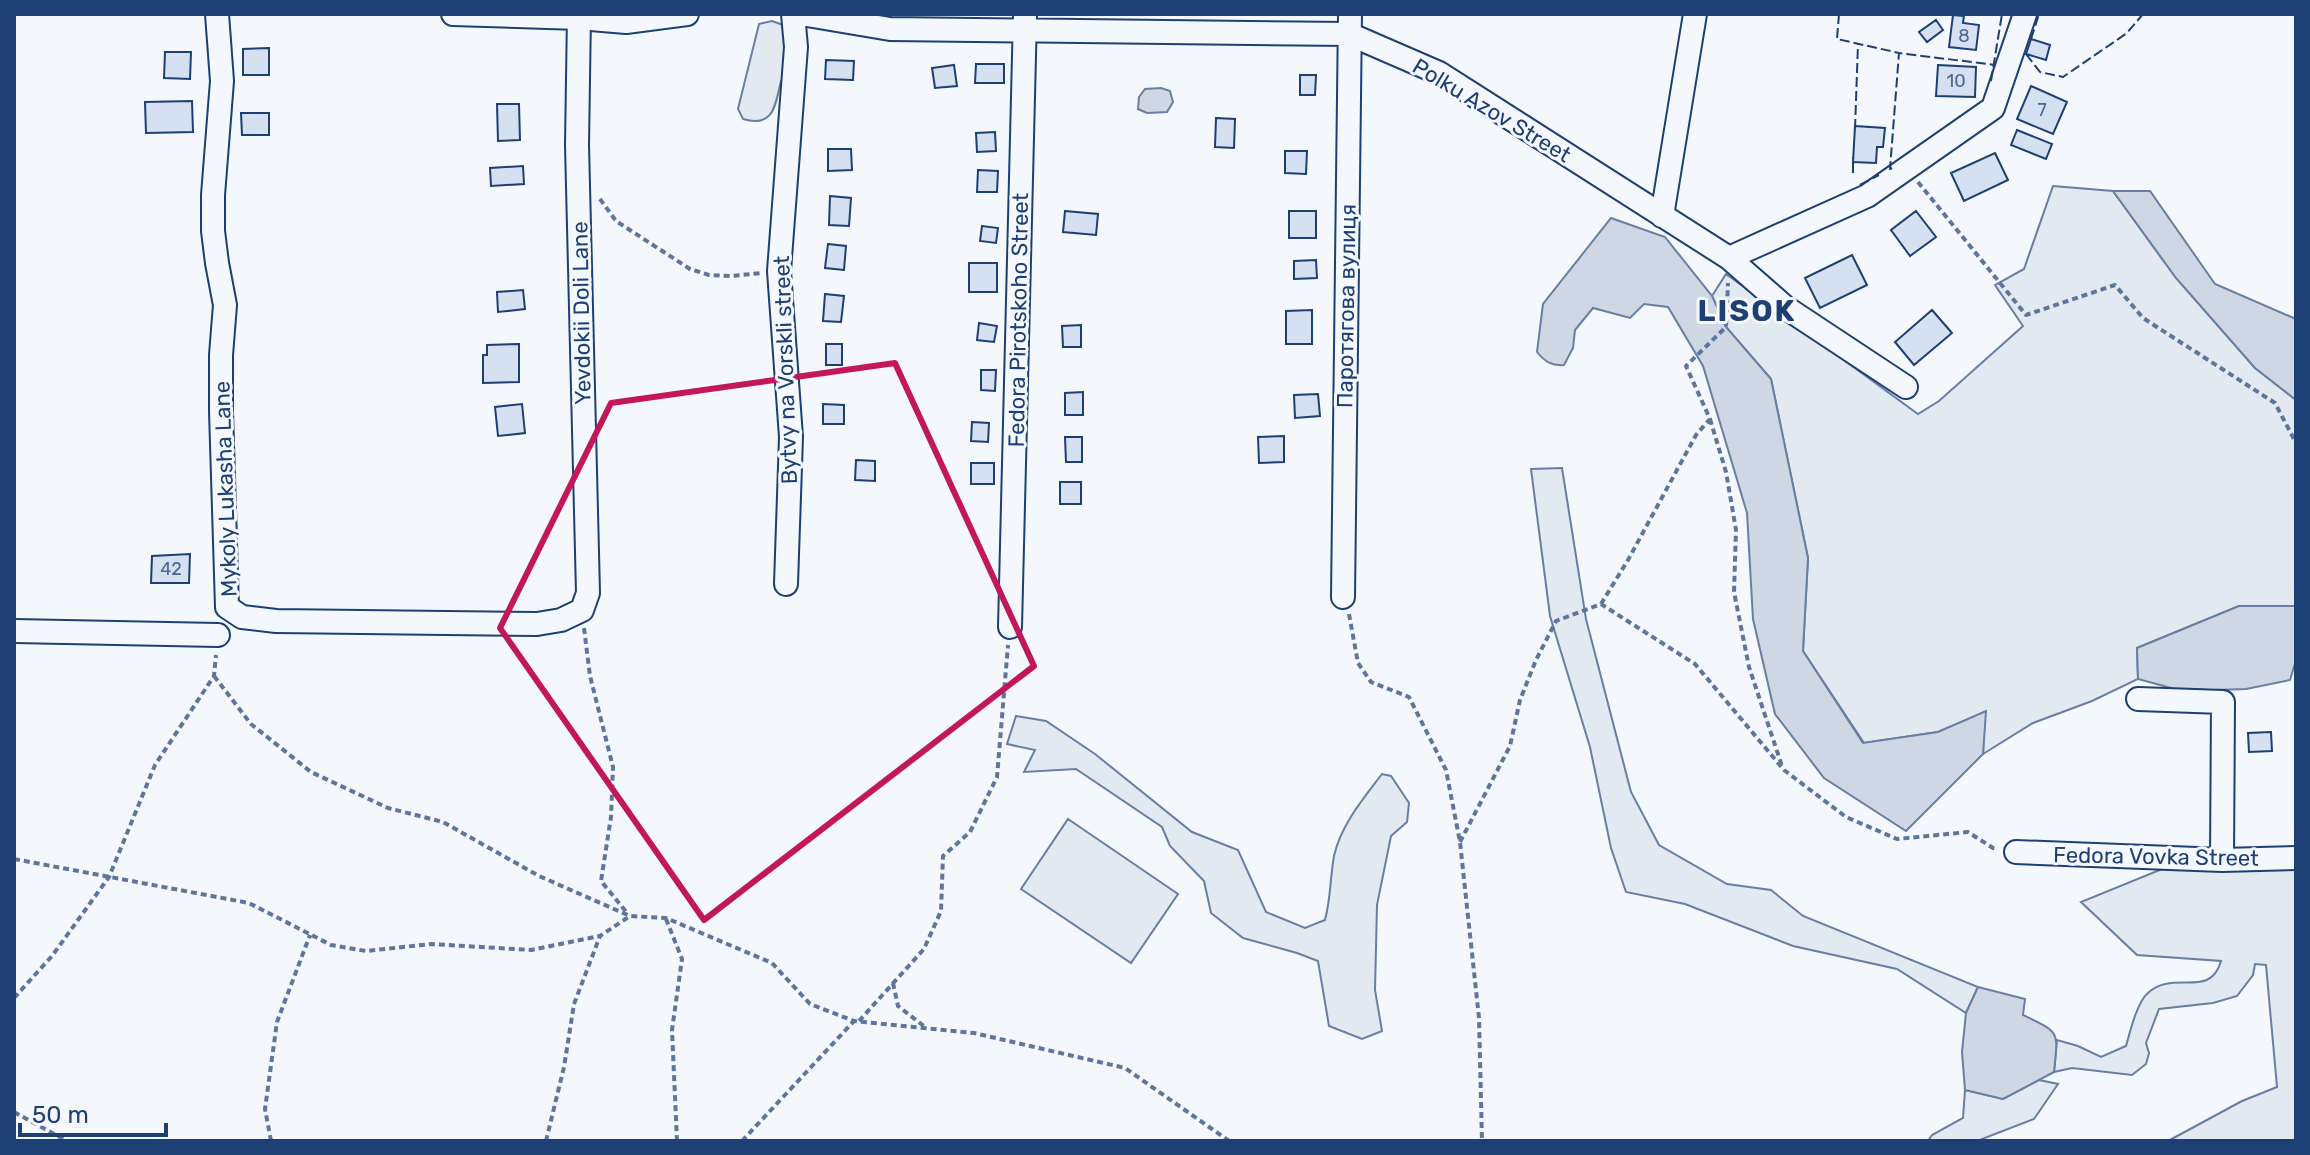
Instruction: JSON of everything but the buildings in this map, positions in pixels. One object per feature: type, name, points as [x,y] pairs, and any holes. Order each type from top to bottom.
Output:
[{"type":"street","name":"Mykoly Lukasha Lane","points":[[217,14],[222,81],[213,219],[225,305],[221,411],[227,607],[242,617],[276,621],[537,624],[561,620],[582,610]]},
{"type":"street","points":[[453,14],[579,16],[626,22],[687,14]]},
{"type":"street","name":"Bytvy na Vorskli street","points":[[786,584],[791,437],[779,271],[796,47],[793,14]]},
{"type":"street","name":"Polku Azov Street","points":[[801,14],[890,29],[1025,22],[1350,24],[1439,73],[1729,258],[1785,307],[1906,387]]},
{"type":"street","points":[[1662,216],[1695,14]]},
{"type":"street","points":[[1729,258],[1867,196],[1993,108],[2025,14]]},
{"type":"street","name":"Yevdokii Doli Lane","points":[[579,16],[577,145],[588,593],[582,610]]},
{"type":"street","name":"Fedora Pirotskoho Street","points":[[1010,627],[1025,22]]},
{"type":"street","name":"Паротягова вулиця","points":[[1343,597],[1350,24]]},
{"type":"street","points":[[14,631],[218,635]]},
{"type":"street","points":[[2138,699],[2223,702],[2222,860]]},
{"type":"street","name":"Fedora Vovka Street","points":[[2016,852],[2222,860],[2296,858]]},
{"type":"path","points":[[1907,168],[2026,315],[2115,285],[2143,318],[2275,403],[2296,443]]},
{"type":"path","points":[[598,197],[616,221],[690,269],[709,275],[732,276],[779,271]]},
{"type":"path","points":[[1729,258],[1726,327],[1686,366],[1710,419],[1726,472],[1736,530],[1734,592],[1749,667],[1784,770]]},
{"type":"path","points":[[1460,842],[1510,746],[1520,700],[1556,621],[1601,604],[1696,435],[1710,419]]},
{"type":"path","points":[[1343,597],[1351,620],[1358,663],[1371,682],[1409,697],[1446,770],[1460,842],[1479,1018],[1482,1141]]},
{"type":"path","points":[[1601,604],[1695,664],[1784,770],[1846,817],[1897,839],[1968,832],[1993,848],[2016,852]]},
{"type":"path","points":[[582,610],[590,676],[613,767],[611,817],[601,881],[630,916]]},
{"type":"path","points":[[742,1141],[924,949],[941,911],[943,856],[970,832],[997,777],[1010,627]]},
{"type":"path","points":[[14,998],[52,956],[109,877],[155,765],[214,676],[218,635]]},
{"type":"path","points":[[214,676],[251,724],[311,772],[388,808],[443,822],[539,876],[630,916],[666,918],[772,963],[810,1004],[856,1022],[974,1033],[1125,1068],[1229,1141]]},
{"type":"path","points":[[14,859],[249,903],[331,945],[366,951],[431,944],[531,950],[600,936],[630,916]]},
{"type":"path","points":[[666,918],[682,959],[672,1030],[677,1141]]},
{"type":"path","points":[[271,1141],[265,1109],[277,1022],[310,934]]},
{"type":"path","points":[[546,1141],[564,1067],[574,1004],[600,936]]},
{"type":"path","points":[[893,983],[898,1006],[927,1028]]},
{"type":"path","points":[[14,1112],[67,1141]]},
{"type":"highlighted area","points":[[895,363],[1034,666],[704,920],[500,628],[611,403]]},
{"type":"shaded area","points":[[772,21],[783,25],[788,77],[781,81],[775,106],[767,118],[753,121],[743,119],[738,109],[759,24]]},
{"type":"shaded area","points":[[1145,89],[1170,91],[1173,102],[1167,112],[1147,113],[1138,109],[1139,97]]},
{"type":"shaded area","points":[[2053,186],[2113,191],[2176,278],[2255,368],[2296,400],[2296,608],[2239,606],[2137,648],[2138,679],[2092,701],[2033,723],[1983,754],[1985,712],[1938,732],[1864,743],[1803,651],[1808,558],[1771,379],[1726,327],[1712,296],[1726,274],[1918,414],[1939,401],[2023,326],[1995,285],[2024,269]]},
{"type":"shaded area","points":[[2113,191],[2150,191],[2215,284],[2296,319],[2296,400],[2255,368],[2176,278]]},
{"type":"shaded area","points":[[1611,218],[1665,237],[1712,296],[1726,327],[1771,379],[1808,558],[1803,651],[1863,743],[1938,732],[1986,711],[1983,754],[1906,831],[1824,778],[1775,714],[1753,619],[1747,513],[1703,366],[1668,307],[1644,304],[1630,318],[1593,308],[1575,330],[1573,348],[1564,365],[1549,363],[1537,352],[1543,304]]},
{"type":"shaded area","points":[[1562,468],[1586,619],[1631,792],[1659,845],[1727,884],[1771,890],[1803,916],[1978,987],[1966,1013],[1897,969],[1793,946],[1685,904],[1626,892],[1611,848],[1590,747],[1550,616],[1531,469]]},
{"type":"shaded area","points":[[2239,606],[2295,606],[2296,660],[2290,680],[2246,689],[2182,691],[2138,679],[2137,648]]},
{"type":"shaded area","points":[[1016,716],[1046,721],[1095,754],[1192,832],[1238,850],[1266,912],[1305,928],[1325,920],[1334,856],[1347,823],[1382,774],[1391,776],[1409,803],[1407,822],[1391,836],[1377,905],[1375,990],[1382,1031],[1362,1039],[1329,1026],[1318,961],[1243,938],[1211,913],[1204,881],[1170,846],[1162,827],[1076,769],[1024,772],[1035,750],[1007,744]]},
{"type":"shaded area","points":[[1068,819],[1178,894],[1131,963],[1021,889]]},
{"type":"shaded area","points":[[2162,869],[2296,869],[2296,1141],[2168,1141],[2242,1101],[2277,1087],[2266,965],[2255,964],[2253,975],[2237,996],[2213,1003],[2159,1009],[2146,1043],[2149,1053],[2146,1064],[2132,1075],[2072,1068],[2054,1072],[2057,1040],[2101,1057],[2126,1046],[2137,1010],[2148,993],[2169,983],[2200,982],[2216,973],[2221,961],[2137,955],[2081,902]]},
{"type":"shaded area","points":[[1978,987],[2025,999],[2023,1015],[2051,1030],[2056,1041],[2054,1072],[2003,1099],[1965,1090],[1962,1052],[1966,1013]]},
{"type":"shaded area","points":[[2039,1080],[2058,1084],[2034,1119],[1977,1141],[1928,1141],[1932,1135],[1963,1118],[1965,1090],[2003,1099]]},
{"type":"fence","points":[[1839,14],[1837,39],[1899,53]]},
{"type":"fence","points":[[1991,81],[2002,14]]},
{"type":"fence","points":[[2031,39],[2039,14]]},
{"type":"fence","points":[[2026,54],[2040,72],[2063,77],[2127,33],[2143,14]]},
{"type":"fence","points":[[1855,129],[1858,44]]},
{"type":"fence","points":[[1892,168],[1899,53],[1995,65]]},
{"type":"fence","points":[[1853,157],[1853,173]]},
{"type":"fence","points":[[1860,185],[1879,175]]},
{"type":"district","name":"LISOK","points":[[1747,311]]}]
